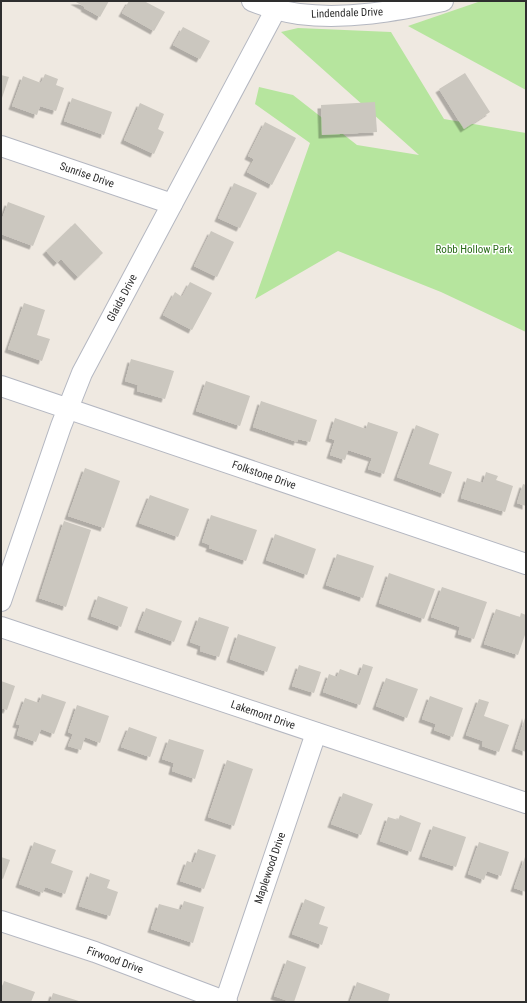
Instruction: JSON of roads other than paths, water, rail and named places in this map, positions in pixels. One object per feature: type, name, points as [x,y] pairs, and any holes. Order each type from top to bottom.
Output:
[{"type":"street","name":"Lindendale Drive","points":[[252,1],[298,14],[326,16],[398,10],[442,1]]},
{"type":"street","name":"Glaids Drive","points":[[1,601],[67,408],[82,373],[276,9]]},
{"type":"street","name":"Sunrise Drive","points":[[1,146],[172,204]]},
{"type":"street","name":"Folkstone Drive","points":[[1,386],[526,564]]},
{"type":"street","name":"Lakemont Drive","points":[[1,627],[526,803]]},
{"type":"street","name":"Maplewood Drive","points":[[226,1002],[316,733]]},
{"type":"street","name":"Firwood Drive","points":[[1,921],[95,952],[226,1002]]},
{"type":"park label","name":"Robb Hollow Park","points":[[474,249]]}]
